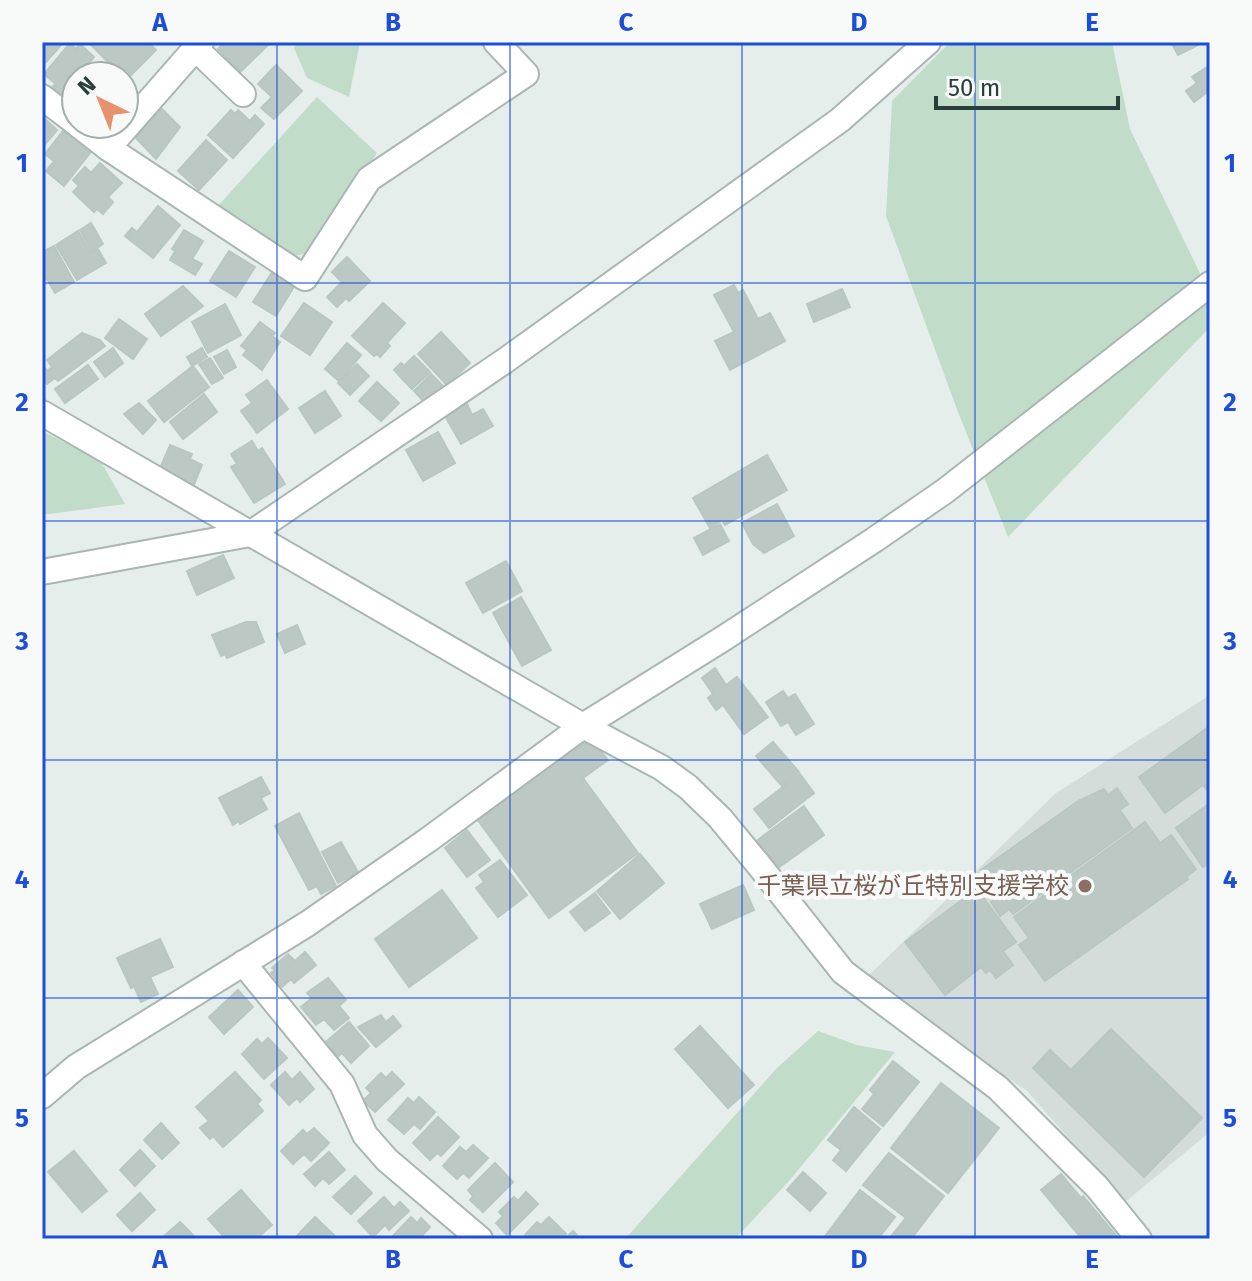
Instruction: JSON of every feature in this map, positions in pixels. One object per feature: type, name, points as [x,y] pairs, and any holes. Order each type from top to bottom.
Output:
[{"type":"street","points":[[97,140],[305,278],[369,179],[526,74],[496,42]]},
{"type":"street","points":[[42,572],[250,534],[506,360],[840,120],[928,42]]},
{"type":"street","points":[[108,148],[198,45],[243,94]]},
{"type":"street","points":[[42,97],[60,111]]},
{"type":"street","points":[[42,1096],[76,1067],[307,924],[583,726],[724,638],[945,491],[1210,284]]},
{"type":"street","points":[[42,413],[583,726],[662,768],[688,787],[720,818],[843,972],[998,1088],[1097,1187],[1139,1239]]},
{"type":"street","points":[[243,963],[342,1084],[365,1135],[387,1160],[480,1239]]},
{"type":"shaded area","name":"千葉県立桜が丘特別支援学校","points":[[1210,695],[1210,1132],[1125,1202],[1027,1091],[864,980],[1056,793]]},
{"type":"green space","points":[[296,42],[360,42],[349,97],[307,78],[294,48]]},
{"type":"green space","points":[[950,42],[1112,42],[1130,129],[1210,294],[1210,327],[1008,537],[886,216],[892,101]]},
{"type":"green space","points":[[317,97],[377,153],[313,252],[295,256],[217,207]]},
{"type":"green space","points":[[42,431],[100,460],[125,504],[42,515]]},
{"type":"green space","points":[[818,1031],[857,1045],[895,1052],[790,1180],[735,1239],[625,1239],[776,1069]]},
{"type":"building","points":[[42,42],[64,42],[46,62],[42,58]]},
{"type":"building","points":[[94,42],[148,42],[156,50],[140,66],[140,60],[106,60],[91,45]]},
{"type":"building","points":[[225,42],[265,42],[268,45],[240,72],[218,49]]},
{"type":"building","points":[[1171,42],[1204,42],[1178,55]]},
{"type":"building","points":[[70,43],[76,49],[80,44],[94,57],[91,60],[60,60],[60,96],[52,87],[56,84],[44,74]]},
{"type":"building","points":[[276,65],[302,91],[274,119],[261,108],[272,97],[258,84]]},
{"type":"building","points":[[1210,65],[1210,90],[1194,102],[1186,91],[1197,83],[1192,77]]},
{"type":"building","points":[[42,108],[49,114],[45,119],[57,130],[42,148]]},
{"type":"building","points":[[161,108],[180,127],[156,159],[138,140],[140,131]]},
{"type":"building","points":[[231,110],[235,114],[238,110],[250,121],[255,115],[264,124],[233,158],[208,135]]},
{"type":"building","points":[[60,135],[60,140],[74,140],[90,153],[64,186],[46,171],[54,161],[45,154]]},
{"type":"building","points":[[206,140],[227,160],[199,190],[178,171]]},
{"type":"building","points":[[100,163],[122,183],[108,197],[113,202],[103,214],[97,209],[94,212],[73,192],[79,186],[73,180],[85,167],[91,173]]},
{"type":"building","points":[[158,206],[180,225],[153,258],[125,236],[132,228],[137,232]]},
{"type":"building","points":[[91,223],[103,244],[92,251],[80,230]]},
{"type":"building","points":[[184,230],[203,241],[192,259],[202,264],[195,275],[170,260],[175,251],[172,249]]},
{"type":"building","points":[[78,231],[91,253],[98,249],[106,263],[77,280],[56,245]]},
{"type":"building","points":[[54,246],[74,282],[55,293],[47,279],[42,282],[42,252]]},
{"type":"building","points":[[229,251],[255,267],[236,297],[210,281]]},
{"type":"building","points":[[347,257],[370,281],[349,301],[346,298],[337,307],[327,297],[342,282],[332,272]]},
{"type":"building","points":[[273,271],[295,285],[276,316],[253,302]]},
{"type":"building","points":[[734,285],[738,293],[743,290],[758,319],[770,313],[785,341],[730,370],[715,341],[734,332],[714,295]]},
{"type":"building","points":[[183,286],[203,306],[161,336],[145,314]]},
{"type":"building","points":[[842,289],[850,307],[814,322],[807,304]]},
{"type":"building","points":[[304,303],[332,322],[310,355],[281,336]]},
{"type":"building","points":[[383,303],[405,323],[387,343],[390,346],[380,357],[377,354],[374,356],[352,336]]},
{"type":"building","points":[[225,304],[241,335],[208,353],[192,322]]},
{"type":"building","points":[[119,319],[147,339],[133,359],[105,338]]},
{"type":"building","points":[[260,322],[275,333],[272,336],[280,342],[262,370],[243,355],[247,350],[241,346]]},
{"type":"building","points":[[441,332],[470,363],[447,385],[418,354]]},
{"type":"building","points":[[82,333],[100,340],[105,346],[58,381],[55,378],[47,384],[42,378],[42,369],[47,371],[52,367],[47,360]]},
{"type":"building","points":[[347,343],[361,355],[339,381],[325,369]]},
{"type":"building","points":[[113,348],[123,363],[105,377],[94,362]]},
{"type":"building","points":[[202,348],[207,357],[192,366],[187,357]]},
{"type":"building","points":[[227,350],[236,367],[224,374],[214,357]]},
{"type":"building","points":[[414,356],[430,372],[412,389],[394,370],[401,363],[404,366]]},
{"type":"building","points":[[210,358],[223,378],[212,384],[199,364]]},
{"type":"building","points":[[357,364],[369,376],[350,395],[338,383]]},
{"type":"building","points":[[88,365],[98,379],[65,403],[55,389]]},
{"type":"building","points":[[193,366],[209,387],[164,422],[148,401]]},
{"type":"building","points":[[431,374],[445,388],[427,405],[414,391]]},
{"type":"building","points":[[267,380],[288,409],[257,433],[241,411],[252,403],[246,395]]},
{"type":"building","points":[[377,382],[399,403],[381,421],[359,401]]},
{"type":"building","points":[[325,391],[341,416],[315,433],[299,408]]},
{"type":"building","points":[[204,394],[217,412],[183,439],[170,422]]},
{"type":"building","points":[[139,403],[156,420],[143,434],[124,414]]},
{"type":"building","points":[[467,404],[472,415],[483,409],[493,426],[461,444],[445,416]]},
{"type":"building","points":[[438,432],[455,463],[423,481],[406,450]]},
{"type":"building","points":[[252,441],[258,451],[262,448],[285,484],[254,503],[231,467],[237,464],[231,454]]},
{"type":"building","points":[[170,445],[192,454],[190,459],[202,465],[191,492],[156,478]]},
{"type":"building","points":[[767,455],[787,490],[725,525],[722,520],[710,528],[693,498]]},
{"type":"building","points":[[777,504],[794,536],[764,553],[753,544],[742,523]]},
{"type":"building","points":[[720,524],[729,541],[703,555],[694,538]]},
{"type":"building","points":[[223,555],[234,578],[197,595],[187,571]]},
{"type":"building","points":[[506,561],[522,591],[483,613],[466,583]]},
{"type":"building","points":[[521,597],[551,650],[522,666],[493,613]]},
{"type":"building","points":[[246,622],[256,622],[264,642],[227,658],[225,654],[221,656],[212,635]]},
{"type":"building","points":[[297,625],[305,644],[285,653],[277,634]]},
{"type":"building","points":[[715,668],[726,685],[737,677],[768,717],[744,734],[723,705],[716,710],[708,698],[713,694],[702,678]]},
{"type":"building","points":[[783,691],[788,698],[795,694],[814,724],[796,735],[788,722],[781,726],[766,702]]},
{"type":"building","points":[[1210,726],[1210,794],[1203,785],[1165,813],[1139,777]]},
{"type":"building","points":[[773,742],[799,772],[782,786],[756,756]]},
{"type":"building","points":[[583,744],[595,744],[608,760],[583,778],[638,853],[549,918],[477,819]]},
{"type":"building","points":[[800,774],[814,793],[769,828],[754,809]]},
{"type":"building","points":[[261,777],[270,793],[261,798],[267,809],[233,825],[219,798]]},
{"type":"building","points":[[1117,788],[1128,804],[1120,810],[1132,828],[1013,914],[1009,909],[1000,916],[991,902],[1000,896],[981,870],[1078,801],[1104,789],[1108,795]]},
{"type":"building","points":[[1210,803],[1210,862],[1203,867],[1176,828]]},
{"type":"building","points":[[804,806],[824,835],[775,870],[755,842]]},
{"type":"building","points":[[299,813],[336,886],[321,894],[317,886],[309,890],[275,826]]},
{"type":"building","points":[[1145,822],[1160,843],[1171,835],[1196,869],[1186,877],[1188,879],[1045,981],[1019,945],[1029,938],[1014,917]]},
{"type":"building","points":[[467,830],[490,860],[467,877],[445,848]]},
{"type":"building","points":[[341,842],[358,872],[338,883],[322,852]]},
{"type":"building","points":[[640,854],[664,883],[620,919],[597,891]]},
{"type":"building","points":[[500,860],[527,895],[498,917],[476,888],[484,882],[479,875]]},
{"type":"building","points":[[743,885],[754,910],[712,929],[700,904]]},
{"type":"building","points":[[977,889],[1016,942],[1003,951],[1013,965],[996,978],[990,970],[986,973],[981,967],[945,995],[905,942]]},
{"type":"building","points":[[442,890],[477,938],[409,987],[375,939]]},
{"type":"building","points":[[595,893],[610,913],[585,931],[570,912]]},
{"type":"building","points":[[160,939],[173,967],[150,977],[158,994],[141,1002],[117,958]]},
{"type":"building","points":[[305,952],[316,965],[294,983],[291,979],[282,987],[271,973],[275,970],[272,968],[288,954],[295,961]]},
{"type":"building","points":[[328,978],[346,1000],[339,1006],[349,1018],[334,1030],[324,1019],[316,1025],[301,1007],[312,998],[307,993]]},
{"type":"building","points":[[238,990],[253,1007],[224,1034],[209,1017]]},
{"type":"building","points":[[381,1015],[386,1022],[393,1016],[401,1026],[376,1047],[358,1027]]},
{"type":"building","points":[[349,1022],[369,1046],[351,1063],[342,1053],[333,1061],[320,1047]]},
{"type":"building","points":[[700,1026],[754,1085],[728,1108],[675,1049]]},
{"type":"building","points":[[1111,1029],[1202,1118],[1144,1177],[1033,1068],[1050,1050],[1071,1070]]},
{"type":"building","points":[[268,1038],[287,1058],[264,1079],[242,1054],[257,1039],[262,1044]]},
{"type":"building","points":[[893,1061],[919,1082],[883,1126],[862,1109],[874,1094],[870,1090]]},
{"type":"building","points":[[235,1072],[261,1100],[257,1104],[263,1111],[223,1147],[200,1128],[209,1121],[196,1107]]},
{"type":"building","points":[[285,1072],[292,1080],[300,1072],[314,1089],[300,1102],[297,1098],[289,1105],[271,1085]]},
{"type":"building","points":[[392,1072],[404,1084],[375,1112],[363,1101],[371,1093],[366,1088],[381,1073],[386,1078]]},
{"type":"building","points":[[941,1083],[999,1128],[948,1193],[891,1148]]},
{"type":"building","points":[[419,1097],[435,1112],[420,1129],[414,1124],[404,1134],[388,1120],[408,1098],[414,1103]]},
{"type":"building","points":[[854,1107],[880,1129],[846,1171],[833,1160],[841,1150],[828,1140]]},
{"type":"building","points":[[438,1117],[459,1137],[441,1156],[437,1153],[430,1160],[413,1143]]},
{"type":"building","points":[[161,1123],[179,1143],[162,1159],[144,1140]]},
{"type":"building","points":[[314,1128],[329,1143],[311,1161],[304,1154],[293,1164],[281,1151],[303,1130],[307,1134]]},
{"type":"building","points":[[473,1145],[488,1158],[469,1178],[463,1173],[457,1179],[443,1166],[460,1147],[466,1152]]},
{"type":"building","points":[[140,1150],[155,1166],[135,1186],[120,1170]]},
{"type":"building","points":[[74,1151],[107,1191],[82,1212],[48,1172]]},
{"type":"building","points":[[329,1152],[345,1170],[329,1184],[323,1178],[315,1186],[304,1174]]},
{"type":"building","points":[[889,1153],[944,1196],[911,1239],[889,1239],[906,1218],[863,1185]]},
{"type":"building","points":[[495,1163],[513,1182],[483,1212],[470,1200],[473,1196],[468,1190]]},
{"type":"building","points":[[803,1172],[826,1193],[810,1211],[787,1190]]},
{"type":"building","points":[[1061,1174],[1119,1239],[1082,1239],[1041,1190]]},
{"type":"building","points":[[355,1176],[372,1193],[351,1214],[333,1197]]},
{"type":"building","points":[[241,1190],[272,1225],[256,1239],[226,1239],[208,1219]]},
{"type":"building","points":[[860,1190],[895,1217],[878,1239],[823,1239]]},
{"type":"building","points":[[526,1192],[538,1204],[507,1235],[496,1223],[503,1216],[499,1212],[514,1197],[518,1201]]},
{"type":"building","points":[[140,1193],[155,1210],[132,1231],[117,1215]]},
{"type":"building","points":[[384,1197],[394,1208],[400,1202],[409,1211],[389,1230],[385,1225],[373,1237],[358,1221]]},
{"type":"building","points":[[315,1217],[338,1239],[294,1239]]},
{"type":"building","points":[[411,1217],[417,1223],[421,1218],[430,1227],[419,1239],[390,1239]]},
{"type":"building","points":[[549,1217],[566,1234],[560,1239],[529,1239],[525,1235],[537,1222],[541,1225]]},
{"type":"building","points":[[180,1222],[194,1236],[191,1239],[163,1237]]},
{"type":"building","points":[[573,1231],[581,1239],[565,1239]]},
{"type":"place","name":"千葉県立桜が丘特別支援学校","points":[[1085,886]]}]
